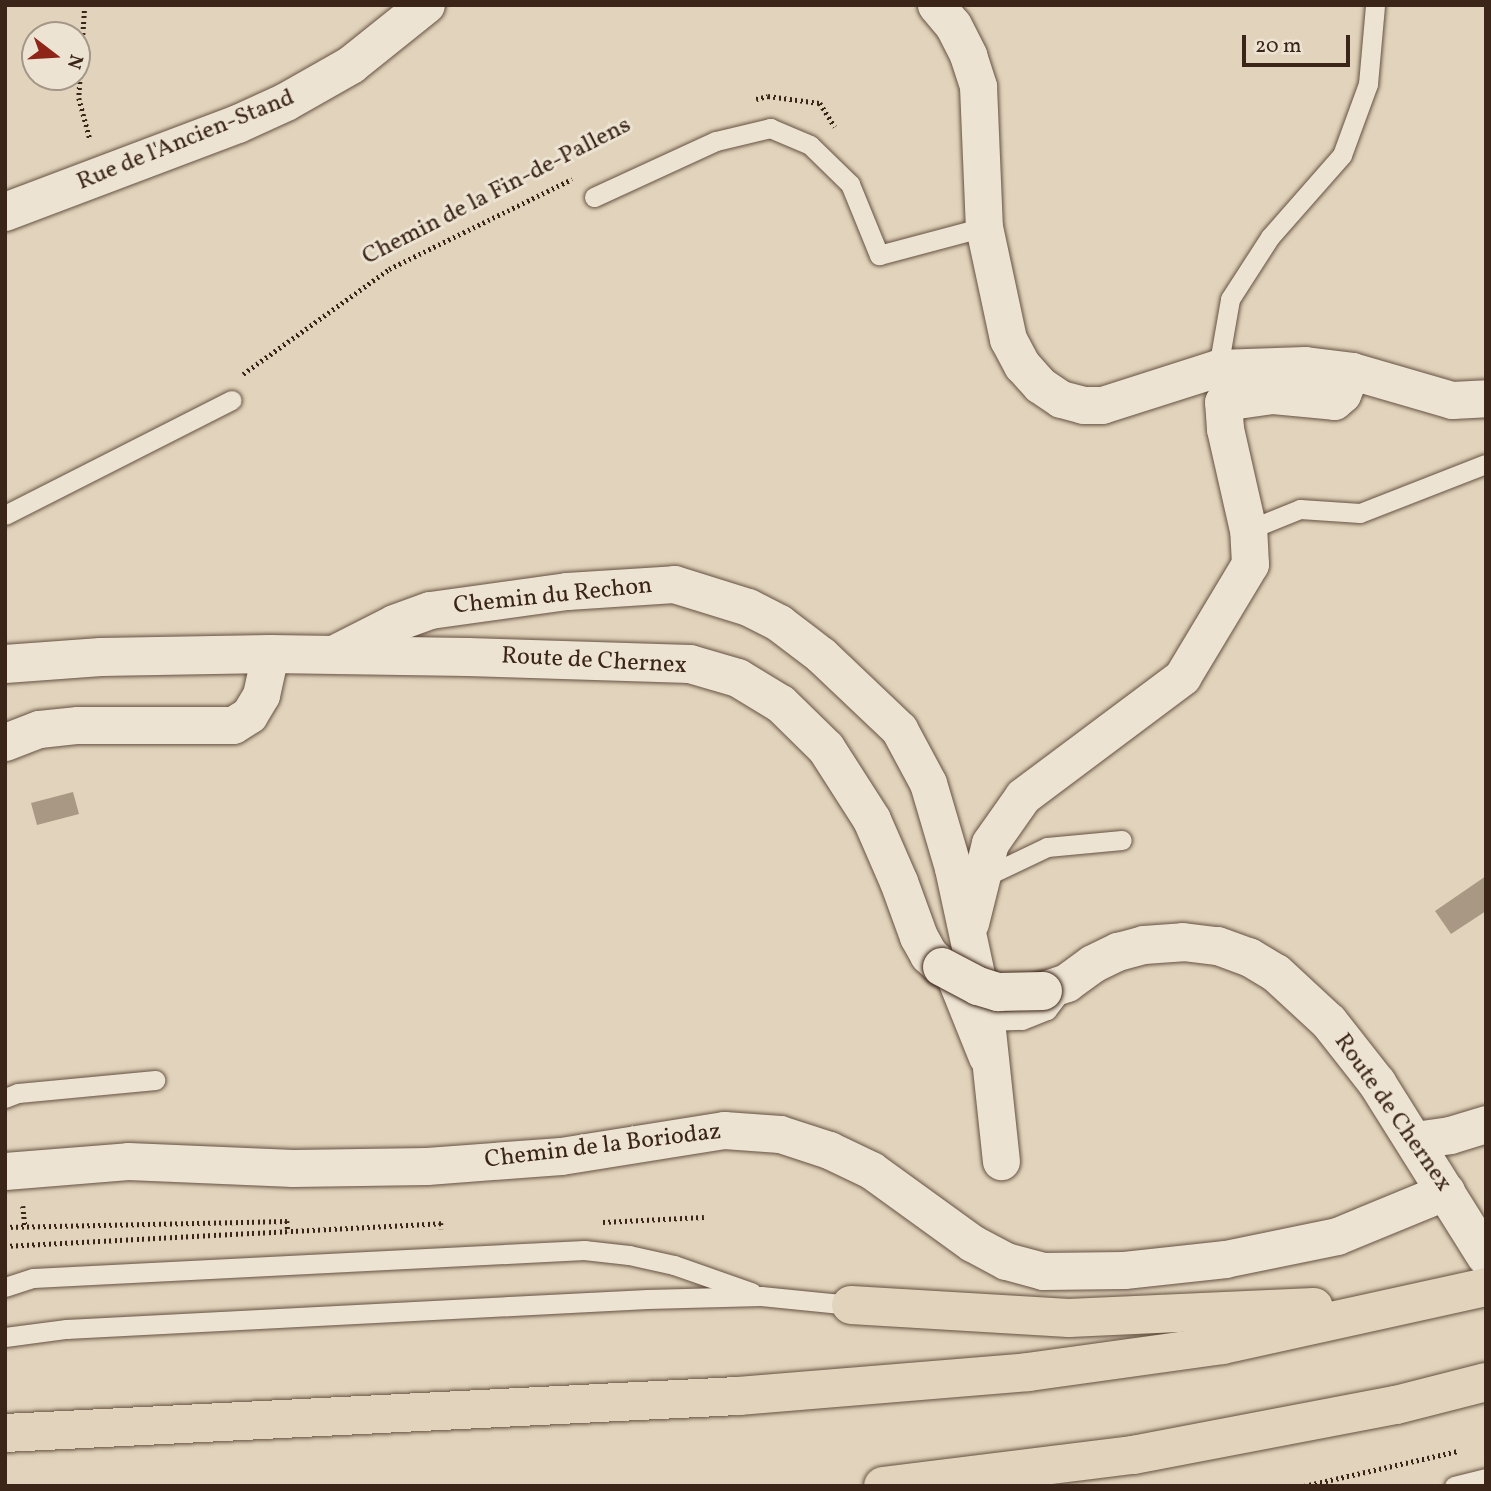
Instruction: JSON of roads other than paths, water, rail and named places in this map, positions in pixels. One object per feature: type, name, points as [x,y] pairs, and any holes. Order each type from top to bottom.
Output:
[{"type":"highway","points":[[5,1433],[739,1396],[944,1380],[1222,1345],[1431,1301],[1481,1272]]},
{"type":"highway","points":[[851,1305],[1069,1318],[1431,1301]]},
{"type":"highway","points":[[883,1486],[1133,1455],[1396,1405],[1486,1382]]},
{"type":"street","name":"Rue de l'Ancien-Stand","points":[[5,212],[238,124],[286,102],[351,65],[426,5]]},
{"type":"street","points":[[936,5],[953,25],[968,55],[978,86],[984,227],[1008,339],[1022,365],[1040,385],[1061,399],[1083,405],[1122,401],[1218,368],[1305,365],[1352,371],[1452,400],[1486,397]]},
{"type":"street","points":[[968,931],[990,843],[1023,796],[1182,677],[1250,564],[1248,530],[1225,429],[1223,402],[1273,395],[1334,401],[1342,394],[1352,371]]},
{"type":"street","name":"Chemin du Rechon","points":[[333,654],[394,624],[430,610],[568,591],[674,584],[748,607],[779,624],[821,655],[899,729],[928,783],[968,931],[986,1021],[1001,1161]]},
{"type":"street","points":[[5,742],[39,729],[78,725],[233,725],[249,715],[261,695],[270,654]]},
{"type":"street","name":"Route de Chernex","points":[[5,664],[101,657],[333,654],[690,664],[738,678],[781,704],[826,748],[872,820],[919,937],[929,955],[942,967],[970,983],[998,992],[1055,987],[1093,964],[1144,945],[1183,942],[1218,946],[1250,957],[1276,973],[1329,1022],[1377,1083],[1446,1191],[1481,1272]]},
{"type":"street","points":[[1415,1140],[1450,1135],[1486,1124]]},
{"type":"street","name":"Chemin de la Boriodaz","points":[[5,1171],[128,1161],[293,1168],[427,1166],[561,1156],[724,1130],[780,1134],[829,1150],[871,1170],[972,1243],[1006,1261],[1043,1271],[1124,1270],[1225,1259],[1337,1236],[1446,1191]]},
{"type":"lane","points":[[1218,368],[1230,299],[1270,237],[1342,155],[1368,84],[1375,5]]},
{"type":"lane","points":[[594,197],[716,141],[770,128],[810,145],[850,184],[879,255],[984,227]]},
{"type":"lane","points":[[5,514],[232,400]]},
{"type":"lane","points":[[1248,530],[1300,509],[1360,513],[1486,464]]},
{"type":"lane","points":[[980,879],[1047,848],[1122,841]]},
{"type":"lane","points":[[942,967],[984,1071],[991,1073]]},
{"type":"lane","points":[[986,1021],[1022,1020],[1047,1010],[1055,987]]},
{"type":"lane","points":[[5,1098],[18,1093],[155,1080]]},
{"type":"lane","points":[[5,1287],[33,1278],[584,1250],[629,1255],[674,1265],[761,1296]]},
{"type":"lane","points":[[5,1337],[66,1329],[647,1299],[761,1296],[851,1305]]},
{"type":"lane","points":[[1454,1486],[1486,1478]]}]
